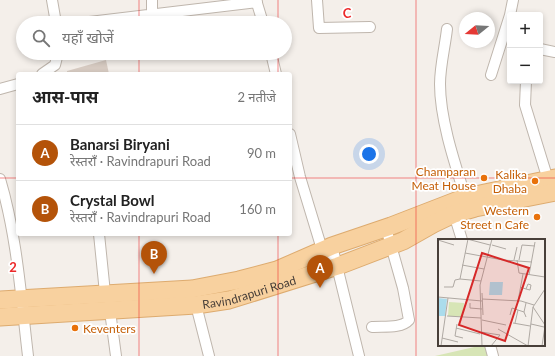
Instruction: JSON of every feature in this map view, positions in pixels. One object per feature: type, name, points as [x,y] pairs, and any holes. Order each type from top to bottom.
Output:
[{"type":"main road","name":"Ravindrapuri Road","points":[[0,300],[192,289],[213,285],[277,270],[327,248],[386,228],[552,185]]},
{"type":"main road","name":"Ravindrapuri Road","points":[[0,317],[196,305],[229,300],[333,267],[392,245],[463,207]]},
{"type":"street","points":[[52,0],[55,16]]},
{"type":"street","points":[[152,0],[152,15]]},
{"type":"street","points":[[317,0],[319,28],[370,27]]},
{"type":"street","points":[[511,12],[513,0]]},
{"type":"street","points":[[143,16],[256,1],[261,16]]},
{"type":"street","points":[[447,29],[440,84],[463,207],[462,239]]},
{"type":"street","points":[[491,75],[506,43]]},
{"type":"street","points":[[543,50],[555,52]]},
{"type":"street","points":[[45,72],[55,65],[56,60]]},
{"type":"street","points":[[273,60],[276,72]]},
{"type":"street","points":[[526,84],[525,105],[552,185]]},
{"type":"street","points":[[0,89],[16,85]]},
{"type":"street","points":[[292,143],[300,177],[327,248],[359,356]]},
{"type":"street","points":[[0,179],[6,199],[22,299],[28,356]]},
{"type":"street","points":[[372,327],[397,326],[406,323],[409,320],[392,245],[386,228]]},
{"type":"street","points":[[99,236],[105,293]]},
{"type":"street","points":[[196,305],[209,356]]},
{"type":"street","points":[[110,311],[116,356]]},
{"type":"street","points":[[490,346],[493,356]]},
{"type":"green space","points":[[479,346],[490,346],[493,356],[435,356]]},
{"type":"building","points":[[106,60],[109,72],[67,72]]},
{"type":"place","name":"Champaran Meat House","points":[[484,178]]},
{"type":"place","name":"Kalika Dhaba","points":[[535,181]]},
{"type":"place","name":"Western Street n Cafe","points":[[537,217]]},
{"type":"place","name":"Crystal Bowl","points":[[154,274]]},
{"type":"place","name":"Banarsi Biryani","points":[[320,288]]},
{"type":"place","name":"Keventers","points":[[75,328]]}]
